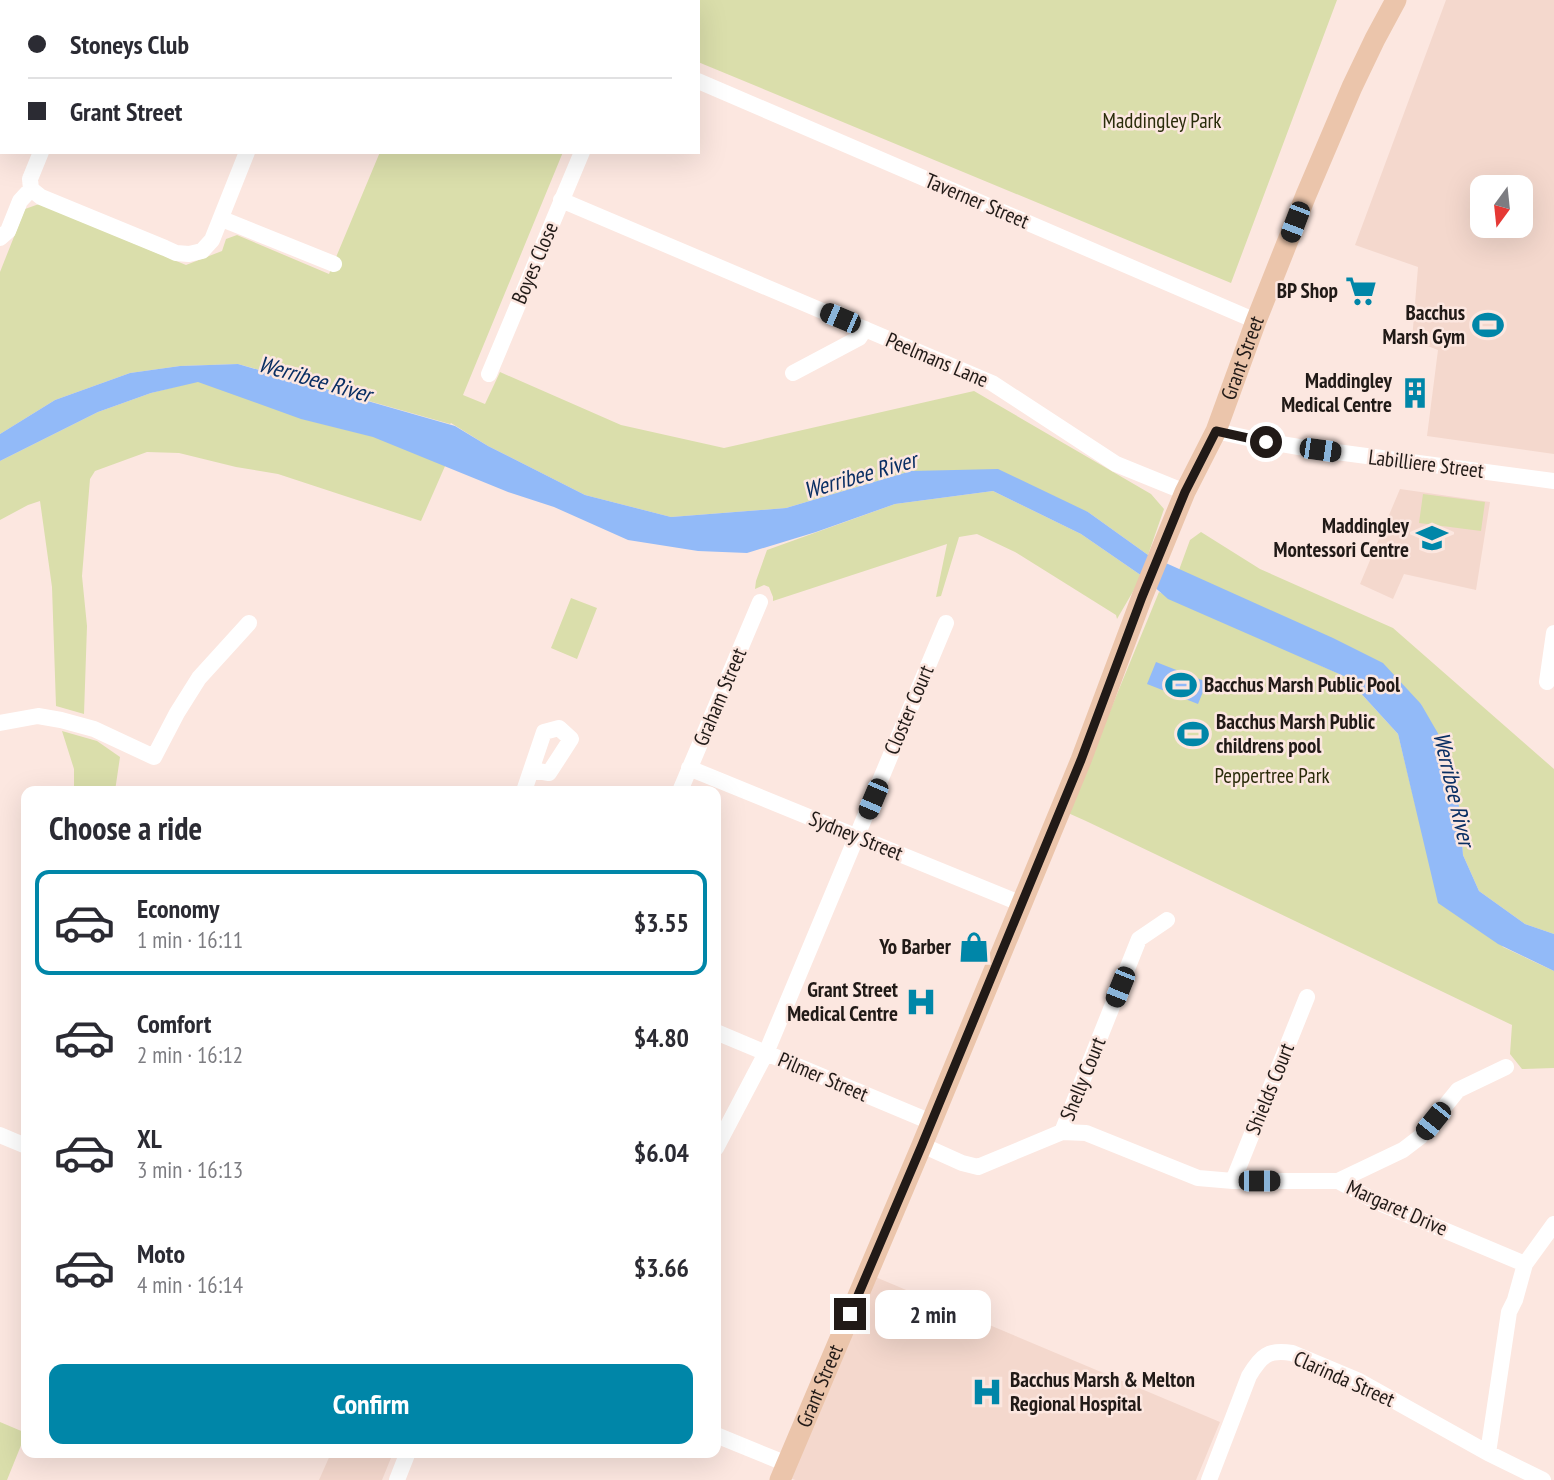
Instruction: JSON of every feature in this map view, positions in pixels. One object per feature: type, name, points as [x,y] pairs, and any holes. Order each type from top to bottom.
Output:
[{"type":"main road","name":"Grant Street","points":[[1352,87],[1381,0]]},
{"type":"main road","name":"Grant Street","points":[[783,1472],[1022,904],[1185,492],[1216,431],[1304,200],[1352,87],[1396,0]]},
{"type":"street","name":"Taverner Street","points":[[700,82],[1256,321]]},
{"type":"street","points":[[40,154],[30,179],[31,190],[41,197],[176,253],[189,254],[202,251],[212,240],[246,154]]},
{"type":"street","name":"Boyes Close","points":[[489,374],[581,154]]},
{"type":"street","points":[[0,238],[8,231],[20,201],[31,190]]},
{"type":"street","name":"Peelmans Lane","points":[[561,200],[992,383],[1116,464],[1185,492]]},
{"type":"street","points":[[222,219],[334,264]]},
{"type":"street","points":[[793,373],[859,338],[865,329]]},
{"type":"street","name":"Labilliere Street","points":[[1216,431],[1299,447],[1554,481]]},
{"type":"street","name":"Graham Street","points":[[682,786],[760,602]]},
{"type":"street","points":[[0,723],[38,716],[61,720],[94,729],[154,757],[199,678],[249,623]]},
{"type":"street","name":"Closter Court","points":[[721,1138],[766,1053],[946,623]]},
{"type":"street","points":[[1547,682],[1554,633]]},
{"type":"street","name":"Sydney Street","points":[[689,768],[1022,904]]},
{"type":"street","points":[[526,786],[532,770]]},
{"type":"street","name":"Shelly Court","points":[[1062,1132],[1139,939],[1167,920]]},
{"type":"street","name":"Shields Court","points":[[1233,1181],[1307,997]]},
{"type":"street","name":"Pilmer Street","points":[[721,1034],[931,1122]]},
{"type":"street","points":[[1338,1181],[1403,1150],[1420,1137],[1458,1090],[1506,1066]]},
{"type":"street","points":[[922,1145],[962,1163],[978,1167],[1062,1132]]},
{"type":"street","name":"Margaret Drive","points":[[1062,1132],[1086,1133],[1198,1178],[1233,1181],[1338,1181],[1375,1201],[1525,1264]]},
{"type":"street","points":[[0,1135],[21,1144]]},
{"type":"street","points":[[1488,1453],[1509,1312],[1525,1264],[1554,1224]]},
{"type":"street","name":"Clarinda Street","points":[[1216,1478],[1249,1376],[1259,1361],[1271,1353],[1281,1351],[1359,1381],[1488,1453],[1543,1480]]},
{"type":"street","points":[[721,1439],[783,1472]]},
{"type":"street","points":[[397,1480],[406,1458]]},
{"type":"shaded area","points":[[1446,0],[1554,0],[1554,454],[1427,436],[1438,350],[1412,340],[1418,267],[1355,245]]},
{"type":"shaded area","name":"Maddingley Montessori Centre","points":[[1400,489],[1490,502],[1476,590],[1404,574],[1393,599],[1360,584]]},
{"type":"shaded area","name":"Bacchus Marsh & Melton Regional Hospital","points":[[873,1276],[1220,1422],[1196,1480],[795,1480],[788,1477]]},
{"type":"shaded area","points":[[328,1458],[391,1458],[382,1480],[319,1480]]},
{"type":"green space","name":"Maddingley Park","points":[[700,0],[1337,0],[1231,283],[700,63]]},
{"type":"green space","points":[[379,154],[562,154],[463,395],[485,404],[500,372],[621,425],[724,448],[974,391],[1151,494],[1164,509],[1148,555],[1088,512],[911,471],[786,508],[671,517],[585,495],[488,446],[451,423],[238,364],[180,366],[130,373],[55,400],[0,434],[0,272],[25,209],[39,204],[186,265],[222,251],[226,239],[237,235],[329,274]]},
{"type":"green space","points":[[198,381],[449,457],[421,521],[278,474],[179,453],[147,452],[95,471],[90,479],[82,576],[87,626],[84,714],[56,706],[52,587],[40,501],[0,520],[0,461],[98,412],[151,393]]},
{"type":"green space","points":[[993,491],[1081,534],[1142,576],[1117,619],[1116,615],[1015,552],[977,534],[959,537],[941,596],[936,597],[947,544],[773,601],[769,587],[764,585],[755,589],[767,550],[895,504]]},
{"type":"green space","points":[[1423,494],[1485,502],[1481,531],[1419,523]]},
{"type":"green space","points":[[1201,532],[1260,569],[1393,628],[1554,769],[1554,934],[1525,924],[1479,891],[1463,855],[1460,810],[1421,704],[1179,570],[1190,540]]},
{"type":"green space","name":"Peppertree Park","points":[[1159,592],[1346,677],[1398,734],[1417,812],[1503,947],[1554,971],[1554,1068],[1522,1069],[1510,1054],[1512,1025],[1068,813]]},
{"type":"green space","points":[[571,598],[597,608],[577,659],[551,648]]},
{"type":"green space","points":[[62,731],[97,741],[120,757],[116,786],[74,786],[74,769]]},
{"type":"green space","points":[[0,1422],[21,1431],[21,1445],[7,1480],[0,1480]]},
{"type":"water","name":"Werribee River","points":[[238,364],[455,426],[488,446],[585,495],[671,517],[786,508],[911,471],[998,469],[1088,512],[1148,555],[1383,663],[1421,704],[1447,749],[1460,811],[1463,855],[1479,891],[1525,924],[1554,934],[1554,971],[1498,944],[1438,903],[1398,734],[1346,677],[1168,599],[1142,576],[1081,534],[993,491],[895,504],[747,553],[698,551],[628,540],[554,507],[508,492],[373,437],[301,419],[198,382],[151,393],[98,412],[0,461],[0,434],[55,400],[130,373],[180,366]]},
{"type":"water","points":[[1156,662],[1207,682],[1198,704],[1147,684]]},
{"type":"place","name":"BP Shop","points":[[1361,291]]},
{"type":"place","name":"Bacchus Marsh Gym","points":[[1488,325]]},
{"type":"place","name":"Maddingley Medical Centre","points":[[1415,393]]},
{"type":"place","name":"Maddingley Montessori Centre","points":[[1432,538]]},
{"type":"place","name":"Bacchus Marsh Public Pool","points":[[1181,685]]},
{"type":"place","name":"Bacchus Marsh Public childrens pool","points":[[1193,734]]},
{"type":"place","name":"Yo Barber","points":[[974,947]]},
{"type":"place","name":"Grant Street Medical Centre","points":[[921,1002]]},
{"type":"place","name":"Bacchus Marsh & Melton Regional Hospital","points":[[987,1392]]},
{"type":"route","points":[[850,1314],[1081,760],[1142,597],[1185,492],[1216,431],[1266,442]]}]
